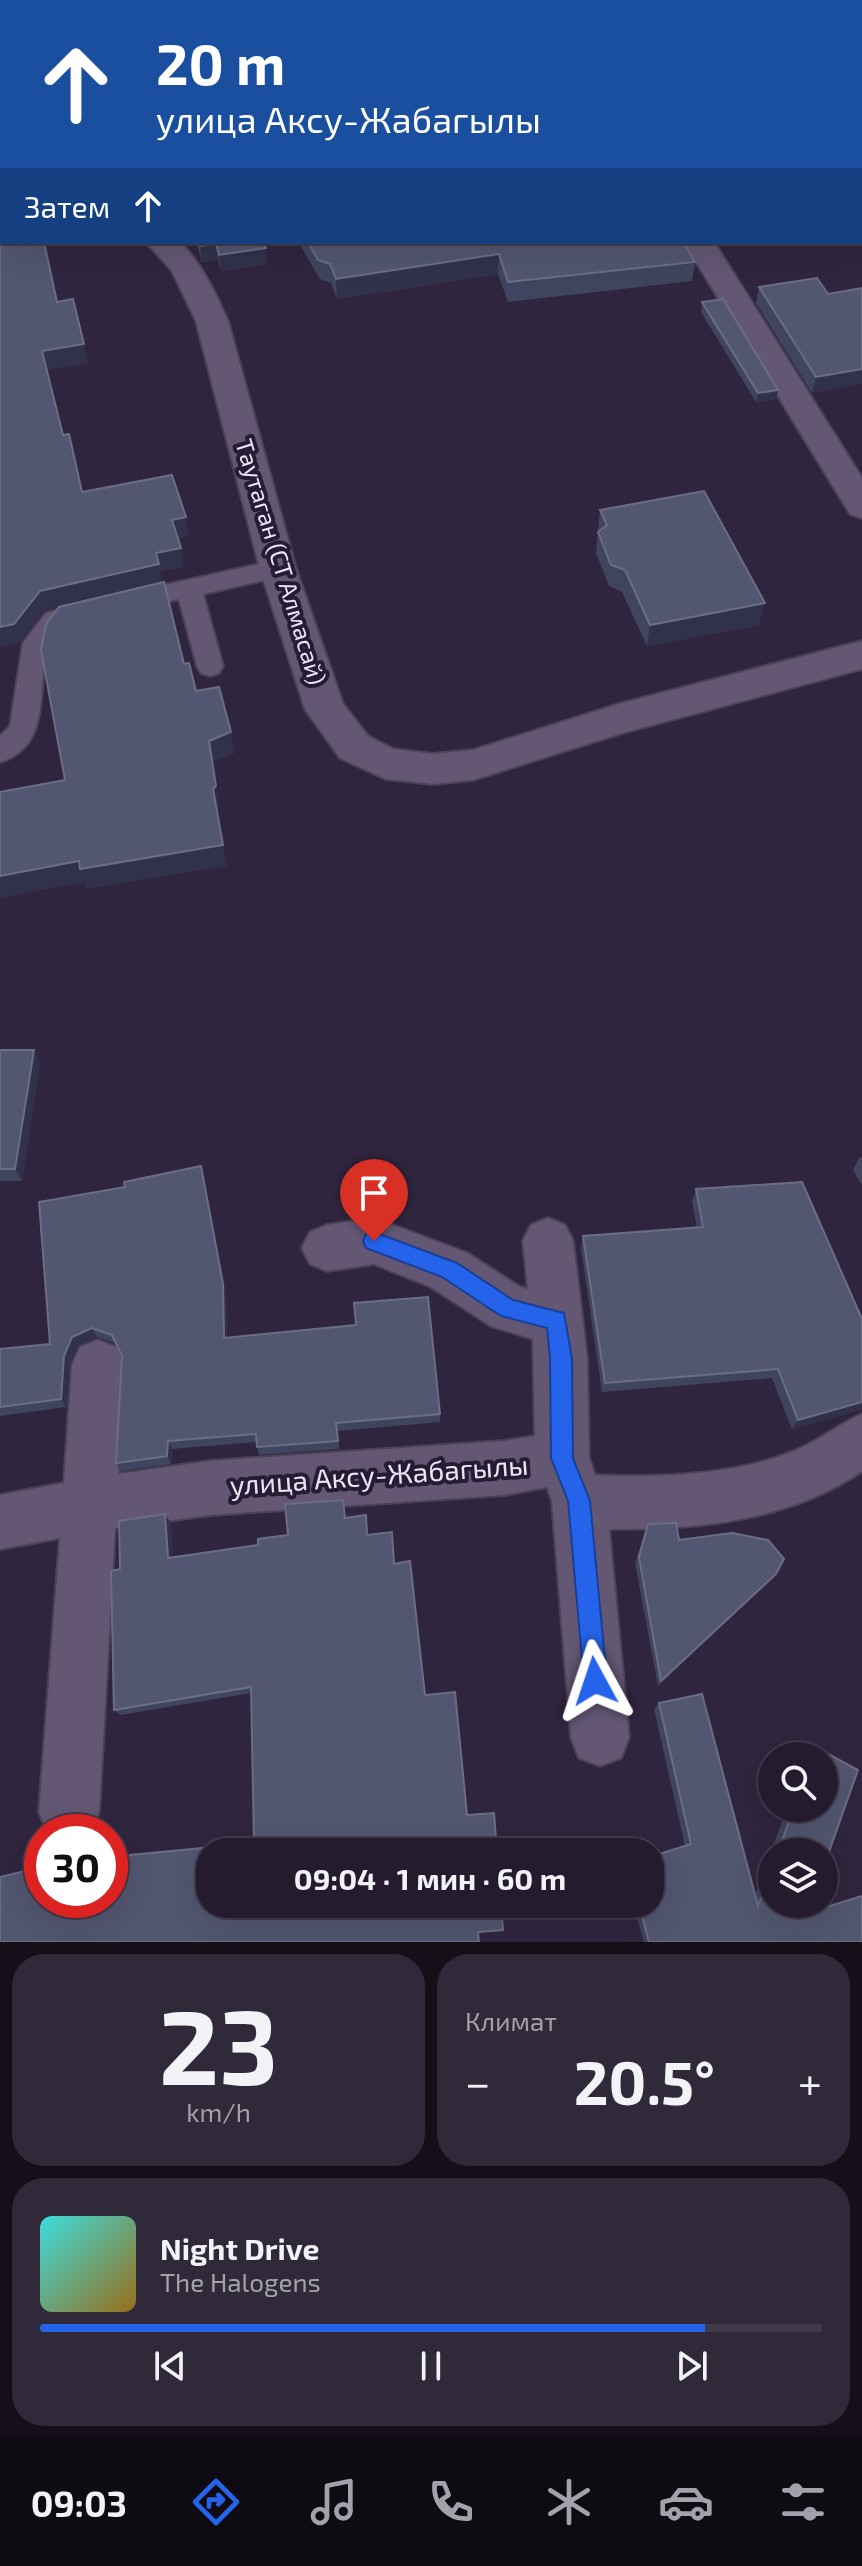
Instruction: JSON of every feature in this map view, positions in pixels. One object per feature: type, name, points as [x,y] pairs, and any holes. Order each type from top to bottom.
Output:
[{"type":"street","name":"Таутаган (СТ Алмасай)","points":[[164,244],[175,253],[196,283],[212,321],[278,569],[325,709],[354,747],[386,764],[433,769],[473,765],[619,719],[862,655]]},
{"type":"street","points":[[700,244],[862,506]]},
{"type":"street","points":[[327,1248],[374,1241],[449,1270],[509,1309],[556,1320]]},
{"type":"street","points":[[548,1241],[570,1480],[600,1737]]},
{"type":"street","points":[[69,1812],[98,1365]]},
{"type":"street","name":"улица Аксу-Жабагылы","points":[[0,1522],[210,1488],[504,1468],[570,1480],[643,1505],[753,1489],[812,1471],[862,1440]]},
{"type":"lane","points":[[0,752],[23,730],[36,643],[55,619],[278,569]]},
{"type":"lane","points":[[189,588],[210,666]]},
{"type":"building","points":[[0,244],[44,244],[57,302],[73,299],[84,344],[42,351],[63,435],[69,434],[82,492],[172,475],[186,517],[172,520],[181,548],[156,553],[159,564],[40,591],[14,624],[0,627]]},
{"type":"building","points":[[216,244],[265,244],[266,248],[219,255]]},
{"type":"building","points":[[309,244],[684,244],[695,262],[508,282],[499,254],[336,279],[330,264],[318,260]]},
{"type":"building","points":[[817,278],[828,294],[862,288],[862,369],[816,377],[759,287]]},
{"type":"building","points":[[723,299],[778,390],[758,393],[702,302]]},
{"type":"building","points":[[704,491],[765,603],[650,625],[625,570],[611,565],[598,532],[607,525],[600,510]]},
{"type":"building","points":[[164,582],[184,664],[189,663],[196,691],[219,687],[231,732],[209,741],[216,786],[213,789],[223,845],[80,869],[79,861],[0,876],[0,792],[65,780],[41,650],[46,624],[59,607]]},
{"type":"building","points":[[0,1050],[34,1050],[15,1169],[0,1169]]},
{"type":"building","points":[[201,1166],[223,1284],[224,1338],[356,1325],[354,1303],[428,1297],[440,1414],[336,1423],[338,1441],[257,1447],[256,1434],[168,1441],[167,1456],[116,1463],[122,1356],[112,1335],[92,1328],[72,1337],[64,1356],[61,1399],[0,1407],[0,1349],[50,1344],[39,1202],[125,1187],[124,1182]]},
{"type":"building","points":[[802,1182],[862,1319],[862,1402],[798,1420],[778,1369],[605,1383],[583,1236],[703,1227],[696,1189]]},
{"type":"building","points":[[343,1500],[345,1518],[366,1515],[367,1535],[392,1532],[394,1564],[410,1561],[425,1695],[455,1692],[467,1815],[494,1813],[496,1838],[254,1838],[251,1687],[114,1710],[111,1571],[120,1569],[119,1521],[165,1514],[168,1558],[258,1545],[258,1539],[288,1535],[285,1504]]},
{"type":"building","points":[[676,1523],[679,1540],[732,1533],[768,1540],[784,1559],[776,1574],[661,1681],[639,1557],[648,1524]]},
{"type":"building","points":[[702,1694],[758,1906],[758,1918],[838,1918],[838,1903],[862,1896],[862,1942],[649,1942],[643,1918],[664,1918],[664,1853],[691,1844],[659,1703]]},
{"type":"building","points":[[838,1759],[858,1770],[834,1838],[783,1838],[789,1822],[838,1822]]},
{"type":"building","points":[[196,1849],[196,1918],[502,1918],[503,1930],[478,1932],[479,1942],[0,1942],[0,1877],[24,1871],[24,1918],[128,1918],[128,1855]]},
{"type":"route","points":[[374,1241],[449,1270],[509,1309],[556,1320],[561,1358],[562,1458],[579,1501],[595,1681]]}]
